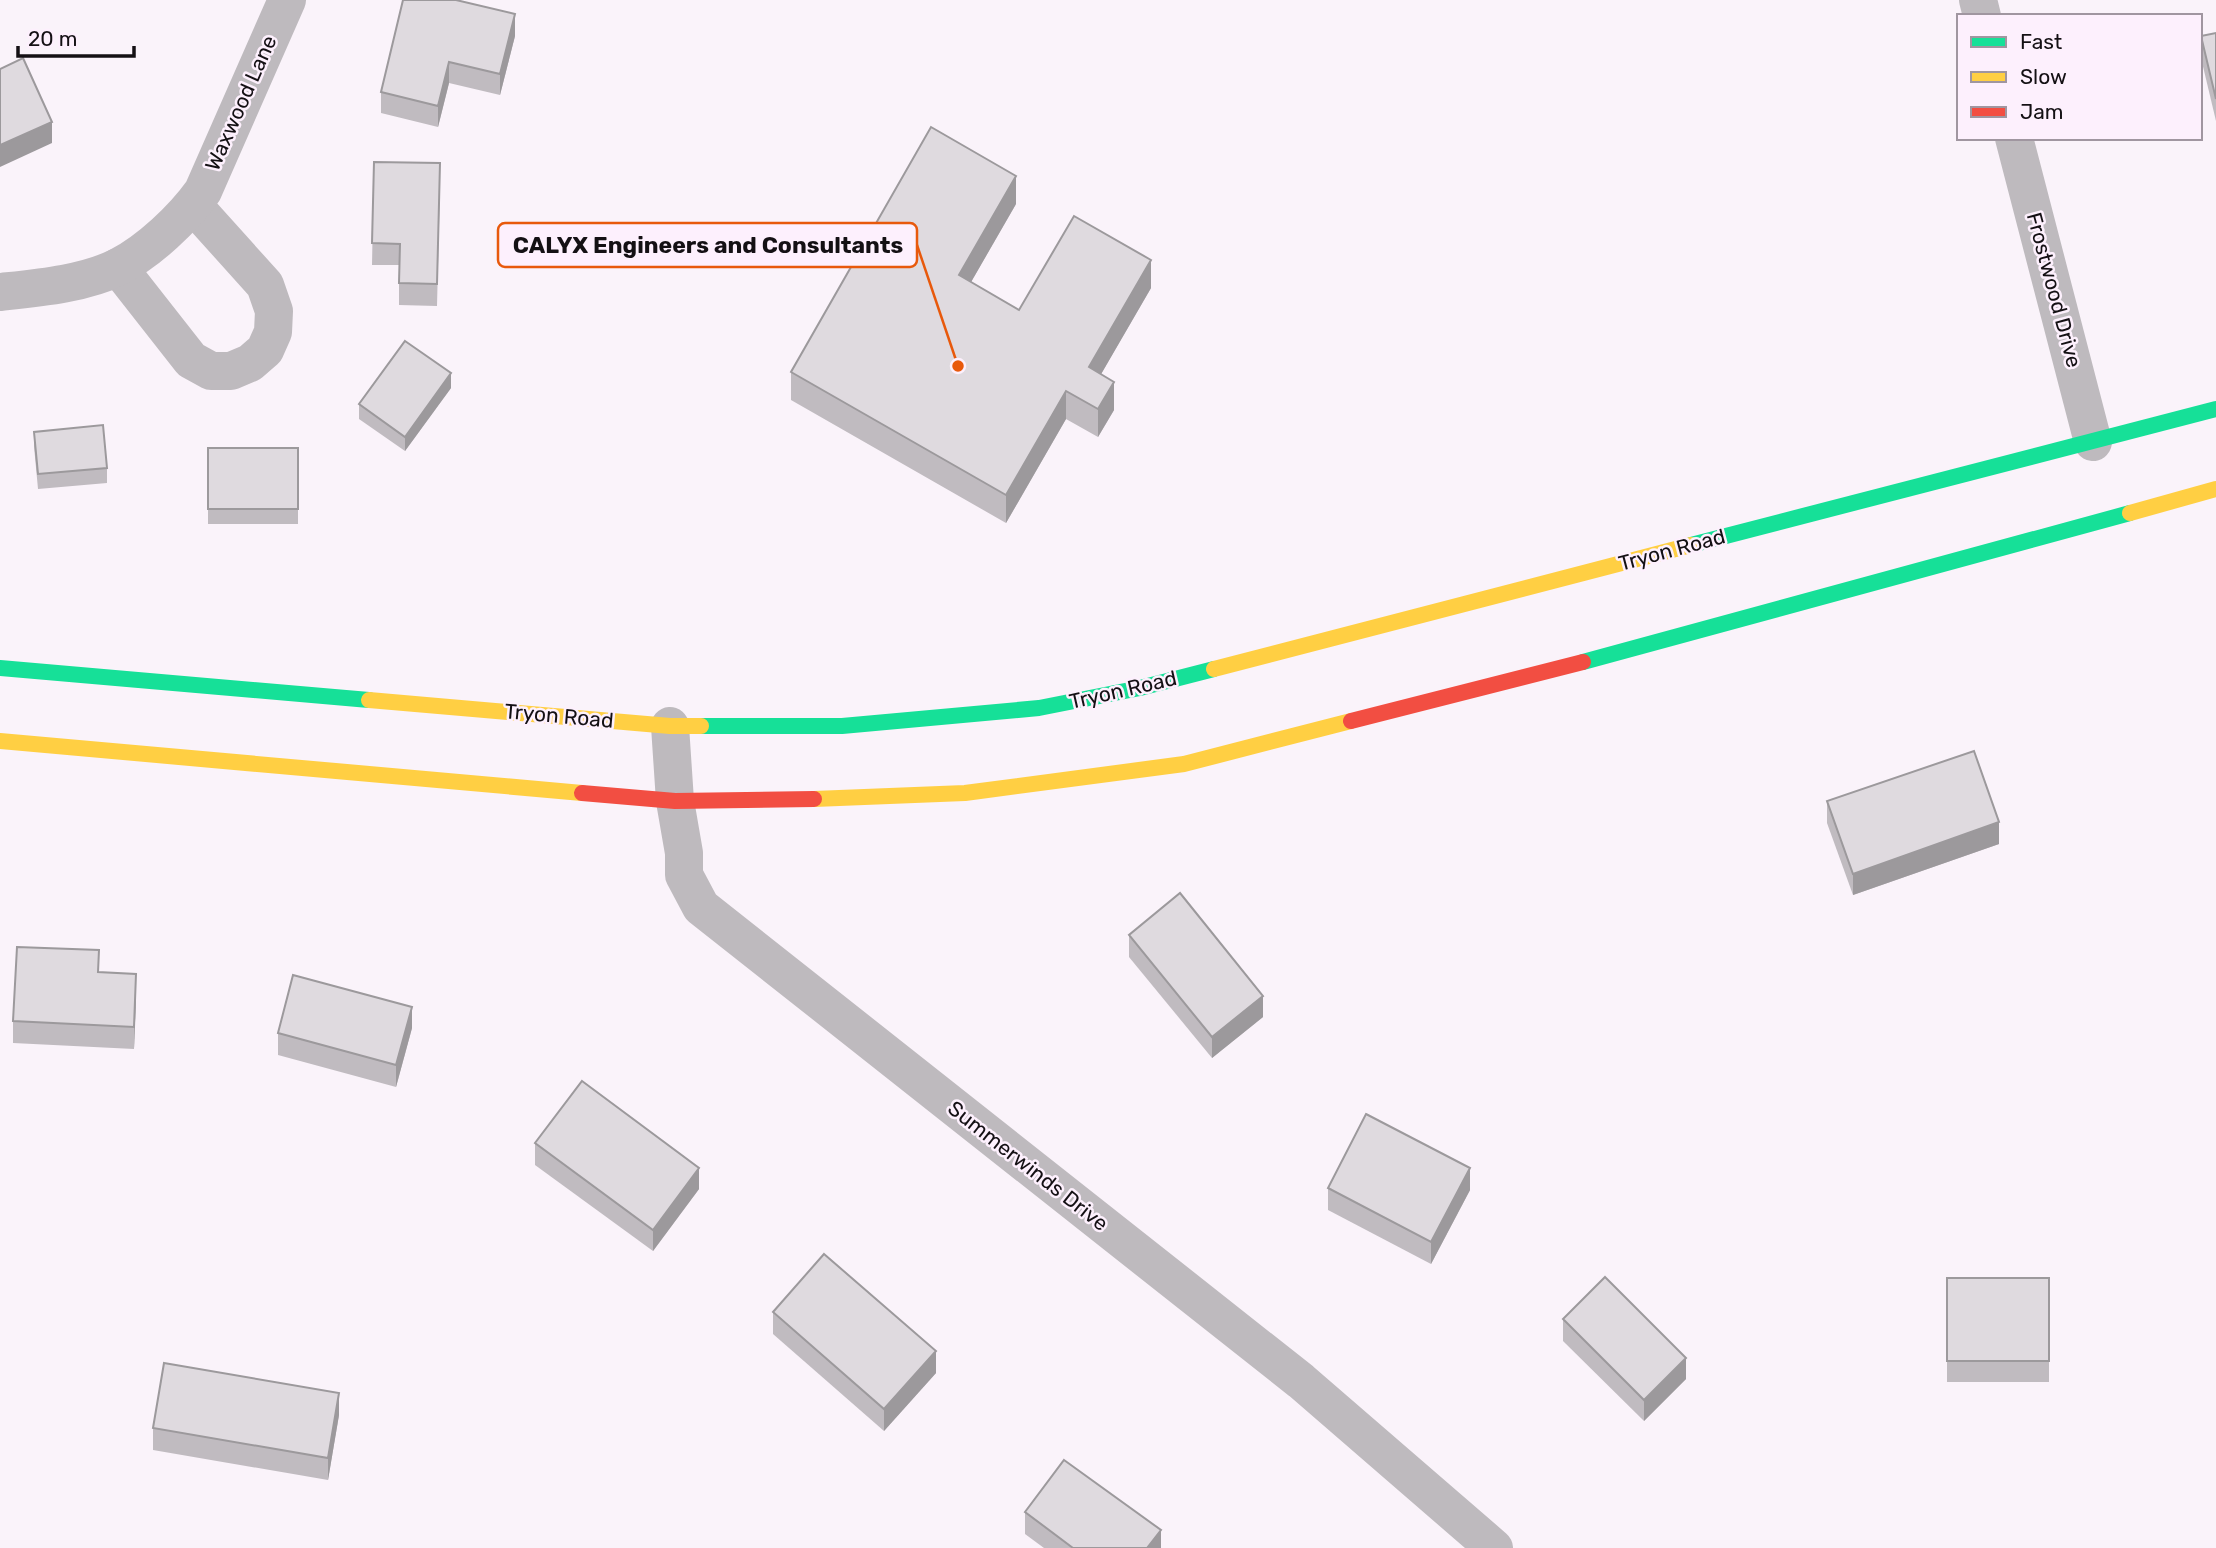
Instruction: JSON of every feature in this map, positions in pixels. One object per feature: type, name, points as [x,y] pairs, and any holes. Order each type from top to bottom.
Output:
[{"type":"main road","name":"Tryon Road","points":[[0,668],[670,726],[842,726],[1052,706],[1167,681],[2216,409]]},
{"type":"main road","points":[[0,741],[675,801],[965,793],[1184,764],[1672,639],[2216,489]]},
{"type":"street","name":"Waxwood Lane","points":[[0,292],[39,288],[118,267],[164,235],[193,205],[202,191],[287,0]]},
{"type":"street","name":"Frostwood Drive","points":[[2015,140],[2093,442]]},
{"type":"street","points":[[118,267],[191,360],[211,371],[231,371],[250,363],[265,350],[273,332],[274,311],[265,285],[193,205]]},
{"type":"street","name":"Summerwinds Drive","points":[[670,726],[684,875],[701,907],[1301,1381],[1494,1548]]},
{"type":"building","points":[[403,0],[456,0],[515,14],[500,74],[449,62],[438,106],[381,92]]},
{"type":"building","points":[[2216,33],[2216,99],[2202,40],[2202,36]]},
{"type":"building","points":[[23,58],[52,122],[0,145],[0,69]]},
{"type":"building","points":[[931,127],[1016,176],[959,275],[1019,310],[1074,216],[1151,260],[1089,367],[1114,382],[1098,409],[1066,391],[1006,495],[791,372]]},
{"type":"building","points":[[374,162],[440,163],[437,284],[399,283],[400,244],[372,243]]},
{"type":"building","points":[[405,341],[451,373],[405,437],[359,404]]},
{"type":"building","points":[[103,425],[107,468],[38,474],[34,432]]},
{"type":"building","points":[[208,448],[298,448],[298,509],[208,509]]},
{"type":"building","points":[[1974,751],[1999,822],[1853,874],[1827,801]]},
{"type":"building","points":[[1180,893],[1263,996],[1212,1037],[1129,935]]},
{"type":"building","points":[[17,947],[99,950],[98,972],[136,974],[134,1027],[13,1021]]},
{"type":"building","points":[[293,975],[412,1007],[396,1065],[278,1033]]},
{"type":"building","points":[[582,1081],[699,1168],[653,1230],[535,1143]]},
{"type":"building","points":[[1366,1114],[1470,1168],[1431,1242],[1328,1188]]},
{"type":"building","points":[[824,1254],[936,1351],[884,1409],[773,1312]]},
{"type":"building","points":[[1605,1277],[1686,1358],[1644,1400],[1563,1319]]},
{"type":"building","points":[[1947,1278],[2049,1278],[2049,1361],[1947,1361]]},
{"type":"building","points":[[164,1363],[339,1393],[328,1458],[153,1428]]},
{"type":"building","points":[[1064,1460],[1161,1530],[1147,1548],[1073,1548],[1025,1512]]},
{"type":"traffic: fast","points":[[1691,545],[2216,409]]},
{"type":"traffic: fast","points":[[1583,662],[2130,513]]},
{"type":"traffic: fast","points":[[0,668],[369,700]]},
{"type":"traffic: fast","points":[[701,726],[842,726],[1039,708],[1140,688],[1214,669]]},
{"type":"traffic: slow","points":[[2130,513],[2216,489]]},
{"type":"traffic: slow","points":[[1214,669],[1691,545]]},
{"type":"traffic: slow","points":[[369,700],[670,726],[701,726]]},
{"type":"traffic: slow","points":[[814,799],[965,793],[1184,764],[1351,721]]},
{"type":"traffic: slow","points":[[0,741],[582,793]]},
{"type":"traffic: jam","points":[[1351,721],[1583,662]]},
{"type":"traffic: jam","points":[[582,793],[675,801],[814,799]]},
{"type":"place","name":"CALYX Engineers and Consultants","points":[[958,366]]}]
